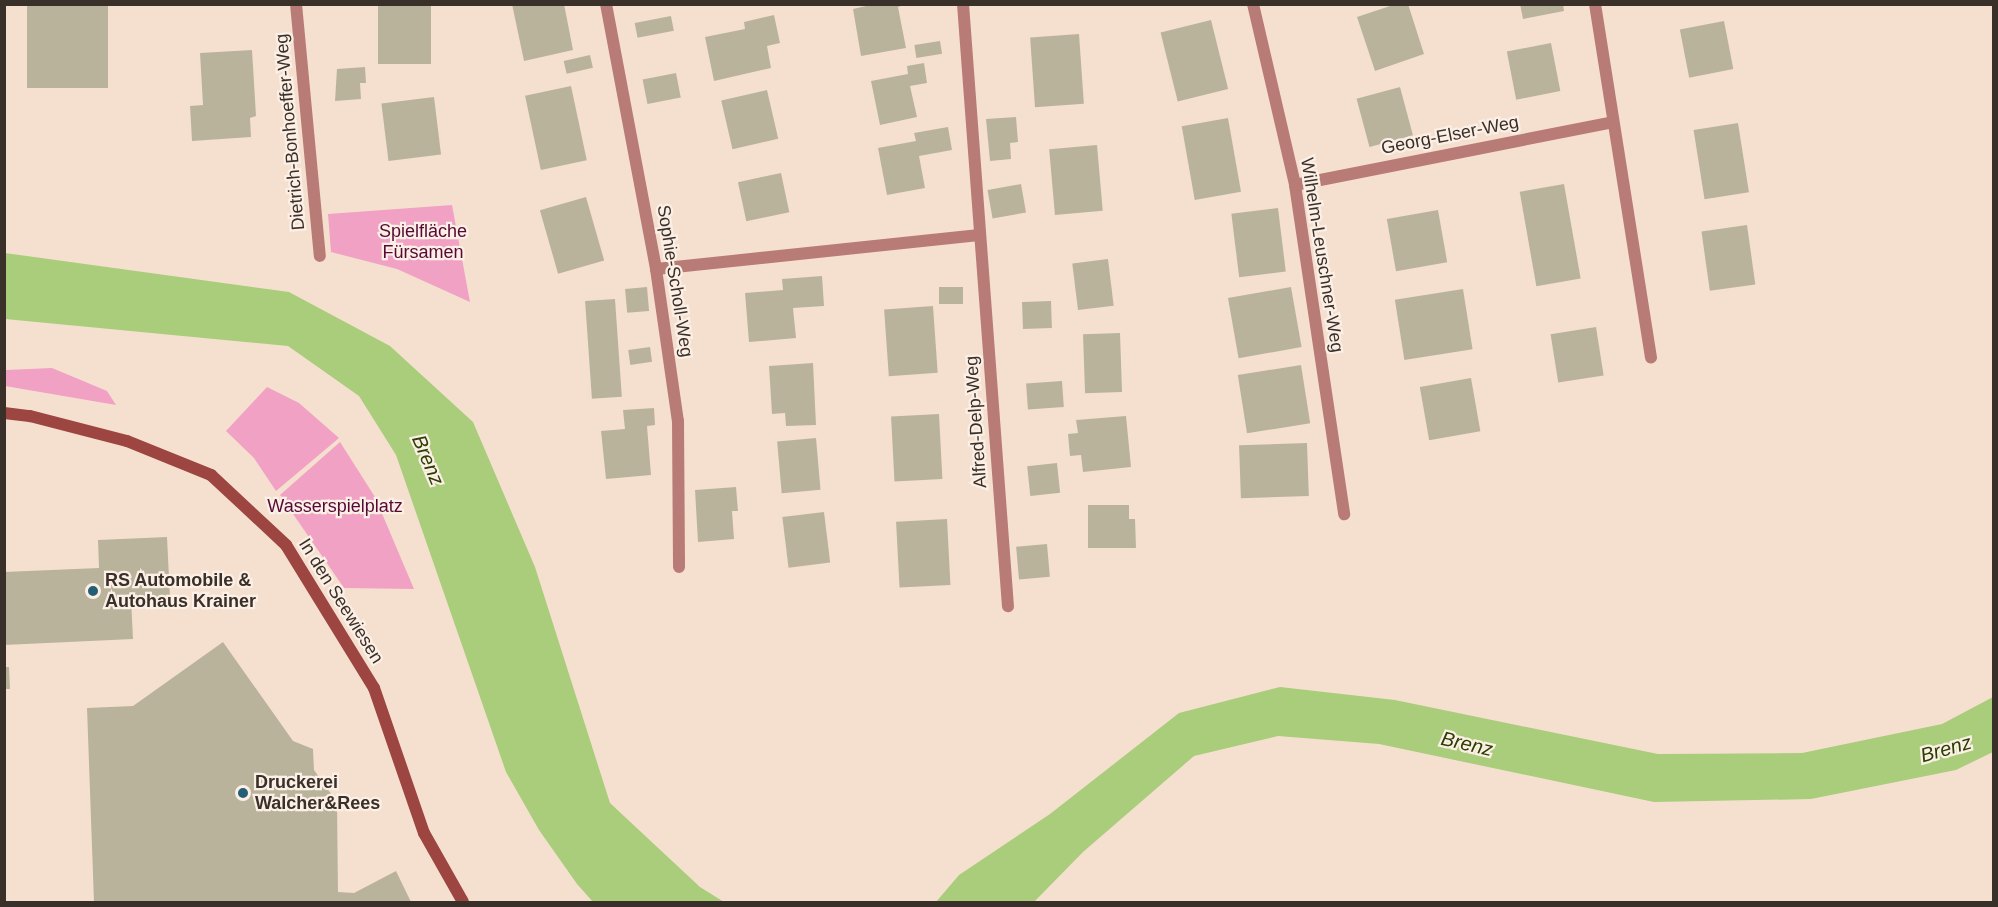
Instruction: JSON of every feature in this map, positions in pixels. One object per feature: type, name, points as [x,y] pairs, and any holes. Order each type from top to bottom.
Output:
[{"type":"street","name":"Dietrich-Bonhoeffer-Weg","points":[[296,4],[320,256]]},
{"type":"street","name":"Sophie-Scholl-Weg","points":[[606,4],[656,269],[678,421],[679,567]]},
{"type":"street","name":"Alfred-Delp-Weg","points":[[963,4],[1008,606]]},
{"type":"street","name":"Wilhelm-Leuschner-Weg","points":[[1253,4],[1294,184],[1344,514]]},
{"type":"street","points":[[1595,4],[1651,358]]},
{"type":"street","name":"Georg-Elser-Weg","points":[[1294,184],[1612,122]]},
{"type":"street","points":[[656,269],[979,235]]},
{"type":"street","name":"In den Seewiesen","points":[[4,413],[30,416],[127,441],[211,476],[286,545],[374,688],[424,833],[464,903]]},
{"type":"green space","name":"Spielfläche Fürsamen","points":[[452,205],[470,302],[397,269],[331,252],[328,214]]},
{"type":"green space","points":[[52,368],[107,391],[116,405],[5,386],[6,370]]},
{"type":"green space","points":[[267,387],[299,403],[339,438],[276,491],[254,458],[226,431]]},
{"type":"green space","name":"Wasserspielplatz","points":[[340,442],[375,497],[414,589],[344,588],[280,495]]},
{"type":"water","name":"Brenz","points":[[5,253],[289,292],[390,346],[473,422],[535,567],[610,803],[700,887],[724,902],[593,902],[577,884],[539,830],[506,772],[396,455],[359,396],[288,346],[5,319]]},
{"type":"water","name":"Brenz","points":[[1280,687],[1395,700],[1658,754],[1802,753],[1942,724],[1993,697],[1993,752],[1956,770],[1811,799],[1654,802],[1379,744],[1278,736],[1194,756],[1083,852],[1034,902],[936,902],[959,875],[1050,814],[1179,713]]},
{"type":"building","points":[[27,4],[108,4],[108,88],[27,88]]},
{"type":"building","points":[[378,4],[431,4],[431,64],[378,64]]},
{"type":"building","points":[[512,4],[564,4],[573,50],[524,61]]},
{"type":"building","points":[[875,4],[906,4],[898,7],[906,48],[861,56],[853,9]]},
{"type":"building","points":[[1396,4],[1408,4],[1424,54],[1375,71],[1357,17]]},
{"type":"building","points":[[1520,4],[1563,4],[1564,11],[1523,19]]},
{"type":"building","points":[[774,15],[780,43],[767,46],[771,68],[714,81],[705,37],[745,29],[744,22]]},
{"type":"building","points":[[671,16],[674,31],[638,38],[635,23]]},
{"type":"building","points":[[1211,20],[1228,89],[1178,101],[1161,33]]},
{"type":"building","points":[[1724,21],[1733,69],[1689,78],[1680,30]]},
{"type":"building","points":[[1079,34],[1084,104],[1035,107],[1030,37]]},
{"type":"building","points":[[940,41],[942,54],[916,58],[914,45]]},
{"type":"building","points":[[1551,43],[1560,91],[1516,100],[1507,52]]},
{"type":"building","points":[[252,50],[256,116],[250,118],[251,137],[192,141],[190,106],[203,105],[200,53]]},
{"type":"building","points":[[590,55],[593,68],[567,74],[564,61]]},
{"type":"building","points":[[924,63],[927,83],[910,86],[917,117],[880,125],[871,81],[908,74],[907,66]]},
{"type":"building","points":[[365,67],[366,83],[360,83],[361,99],[335,101],[337,69]]},
{"type":"building","points":[[676,73],[681,98],[647,104],[643,79]]},
{"type":"building","points":[[571,86],[587,160],[541,170],[525,96]]},
{"type":"building","points":[[1400,87],[1413,135],[1369,147],[1357,99]]},
{"type":"building","points":[[767,90],[778,139],[732,149],[721,101]]},
{"type":"building","points":[[434,97],[441,155],[388,161],[381,103]]},
{"type":"building","points":[[1016,117],[1018,142],[1010,143],[1011,159],[990,161],[986,119]]},
{"type":"building","points":[[1228,118],[1241,192],[1195,200],[1182,126]]},
{"type":"building","points":[[1738,123],[1749,192],[1705,199],[1694,130]]},
{"type":"building","points":[[948,127],[952,150],[919,156],[925,188],[887,195],[878,148],[916,141],[914,133]]},
{"type":"building","points":[[1097,145],[1103,211],[1055,215],[1049,149]]},
{"type":"building","points":[[781,173],[789,212],[746,221],[738,182]]},
{"type":"building","points":[[1021,184],[1026,213],[993,218],[988,190]]},
{"type":"building","points":[[1564,184],[1581,279],[1536,286],[1520,192]]},
{"type":"building","points":[[586,197],[604,260],[558,274],[540,210]]},
{"type":"building","points":[[1278,208],[1286,272],[1239,277],[1231,214]]},
{"type":"building","points":[[1438,210],[1447,262],[1396,271],[1387,219]]},
{"type":"building","points":[[1747,225],[1755,284],[1710,291],[1701,231]]},
{"type":"building","points":[[1108,259],[1114,306],[1078,310],[1072,263]]},
{"type":"building","points":[[822,276],[824,306],[793,308],[796,338],[749,342],[745,293],[783,290],[782,279]]},
{"type":"building","points":[[647,287],[649,311],[627,313],[625,289]]},
{"type":"building","points":[[939,287],[963,287],[963,304],[939,304]]},
{"type":"building","points":[[1291,287],[1302,347],[1239,358],[1228,298]]},
{"type":"building","points":[[1463,289],[1473,349],[1404,360],[1395,300]]},
{"type":"building","points":[[615,299],[622,397],[592,399],[585,301]]},
{"type":"building","points":[[1051,301],[1052,328],[1023,329],[1022,302]]},
{"type":"building","points":[[933,306],[938,373],[889,376],[884,309]]},
{"type":"building","points":[[1596,327],[1604,375],[1558,383],[1551,334]]},
{"type":"building","points":[[1120,333],[1122,392],[1085,393],[1083,334]]},
{"type":"building","points":[[650,347],[652,362],[630,365],[628,350]]},
{"type":"building","points":[[813,363],[816,425],[786,426],[785,413],[772,414],[769,366]]},
{"type":"building","points":[[1301,365],[1310,423],[1247,433],[1238,375]]},
{"type":"building","points":[[1471,378],[1480,431],[1429,440],[1420,387]]},
{"type":"building","points":[[1062,381],[1064,407],[1028,409],[1026,384]]},
{"type":"building","points":[[654,408],[655,425],[647,426],[651,475],[606,479],[601,431],[625,429],[623,410]]},
{"type":"building","points":[[939,414],[942,479],[894,481],[891,417]]},
{"type":"building","points":[[1126,416],[1131,467],[1083,472],[1081,455],[1070,456],[1068,434],[1078,433],[1076,420]]},
{"type":"building","points":[[816,438],[821,490],[782,493],[777,441]]},
{"type":"building","points":[[1307,443],[1309,496],[1241,498],[1239,445]]},
{"type":"building","points":[[1057,463],[1060,493],[1030,496],[1027,466]]},
{"type":"building","points":[[736,487],[738,511],[732,511],[734,539],[698,542],[695,490]]},
{"type":"building","points":[[1088,505],[1129,505],[1129,519],[1135,519],[1136,548],[1088,548]]},
{"type":"building","points":[[824,512],[830,563],[789,568],[782,517]]},
{"type":"building","points":[[947,519],[950,585],[900,588],[896,522]]},
{"type":"building","points":[[167,537],[170,597],[131,598],[133,639],[4,645],[4,572],[99,568],[98,540]]},
{"type":"building","points":[[1047,544],[1050,577],[1019,580],[1016,547]]},
{"type":"building","points":[[223,642],[293,741],[313,749],[314,770],[337,802],[338,892],[354,893],[396,871],[411,902],[94,902],[87,708],[133,706]]},
{"type":"building","points":[[4,667],[9,667],[10,689],[4,689]]},
{"type":"place","name":"RS Automobile & Autohaus Krainer","points":[[93,591]]},
{"type":"place","name":"Druckerei Walcher&Rees","points":[[243,793]]}]
